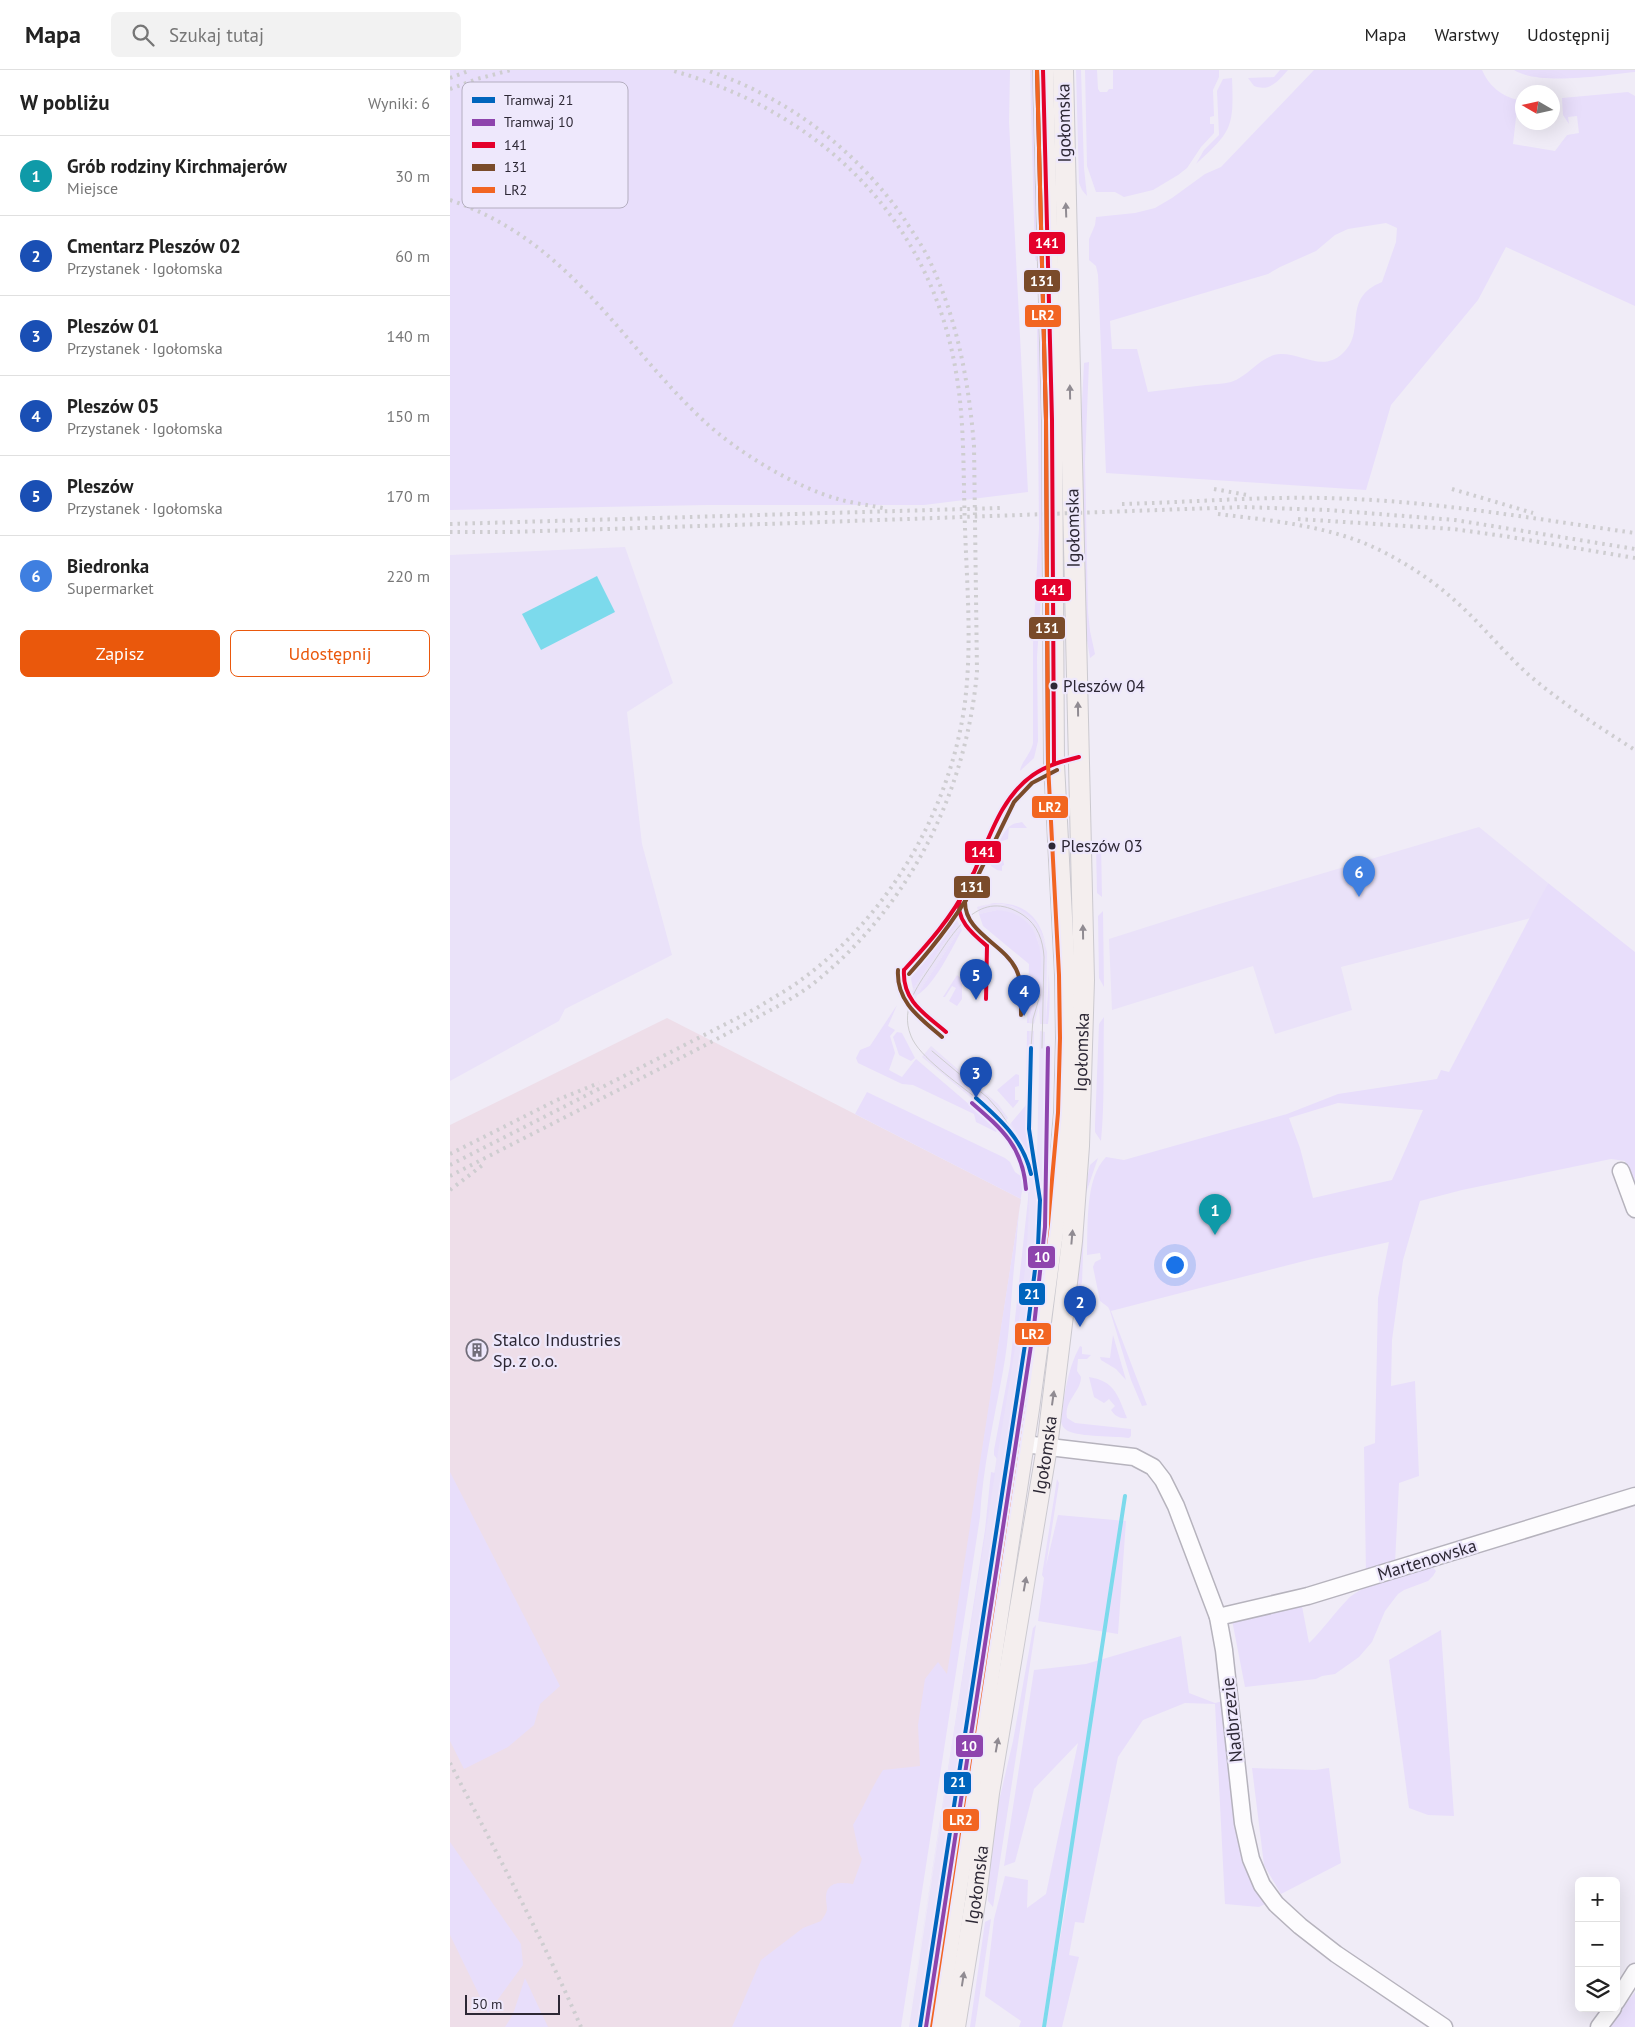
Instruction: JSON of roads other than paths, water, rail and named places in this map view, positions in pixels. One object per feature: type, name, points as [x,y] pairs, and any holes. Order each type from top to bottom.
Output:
[{"type":"main road","name":"Igołomska","points":[[955,2027],[976,1896],[989,1793],[1047,1447],[1072,1240],[1079,1146],[1083,1054],[1083,923],[1058,275],[1043,70]]},
{"type":"main road","name":"Igołomska","points":[[1058,275],[1063,70]]},
{"type":"main road","name":"Igołomska","points":[[936,2027],[1024,1444],[1061,1161],[1066,1060],[1065,975],[1053,728],[1052,420],[1059,310]]},
{"type":"street","points":[[1621,1171],[1635,1209]]},
{"type":"street","name":"Nadbrzezie","points":[[1024,1444],[1134,1457],[1158,1472],[1170,1491],[1218,1618],[1224,1650],[1243,1823],[1251,1859],[1262,1884],[1276,1904],[1300,1926],[1336,1954],[1444,2027]]},
{"type":"street","name":"Martenowska","points":[[1218,1618],[1308,1596],[1635,1496]]},
{"type":"street","points":[[1620,1996],[1635,1972]]},
{"type":"street","points":[[1599,2027],[1610,2012]]},
{"type":"water","points":[[597,576],[615,612],[541,650],[522,614]]},
{"type":"waterway","points":[[1044,2027],[1125,1496]]},
{"type":"tram line","points":[[976,1098],[930,1061],[915,1044],[908,1025],[908,1015],[909,1005],[913,996],[951,936],[970,916],[982,909],[994,906],[1008,908],[1028,919],[1039,934],[1044,957],[1042,1048]]},
{"type":"tram line","points":[[1031,1048],[1033,1019],[1040,995]]},
{"type":"tram line","name":"21","points":[[920,2027],[1028,1325],[1038,1246],[1040,1200],[1029,1129],[1031,1048]]},
{"type":"tram line","name":"10","points":[[926,2027],[1034,1326],[1045,1227],[1048,1048]]},
{"type":"tram line","points":[[932,1051],[988,1098],[1001,1113],[1017,1138]]},
{"type":"tram line","name":"21","points":[[976,1098],[994,1114],[1017,1141],[1023,1151],[1031,1174]]},
{"type":"tram line","name":"10","points":[[972,1103],[993,1122],[1016,1150],[1021,1162],[1026,1189]]},
{"type":"railway","points":[[450,78],[471,70]]},
{"type":"railway","points":[[469,82],[511,70]]},
{"type":"railway","points":[[450,1165],[757,1008],[796,984],[833,954],[862,925],[888,892],[911,857],[930,820],[946,782],[958,742],[965,702],[969,637],[961,411],[956,372],[942,316],[921,265],[893,219],[859,178],[819,142],[773,112],[724,88],[670,70]]},
{"type":"railway","points":[[450,1176],[719,1038],[814,983],[848,953],[878,919],[904,883],[927,844],[946,804],[960,761],[971,717],[977,672],[974,446],[961,354],[949,309],[932,266],[903,217],[884,192],[840,147],[791,110],[736,81],[706,70]]},
{"type":"railway","points":[[450,89],[462,85]]},
{"type":"railway","points":[[450,200],[462,205]]},
{"type":"railway","points":[[469,208],[492,218],[528,240],[560,267],[590,296],[673,390],[717,433],[733,445],[767,467],[804,486],[838,499],[883,508]]},
{"type":"railway","points":[[1214,489],[1247,495]]},
{"type":"railway","points":[[1452,489],[1533,513]]},
{"type":"railway","points":[[1122,504],[1266,498],[1353,499],[1459,508],[1635,533]]},
{"type":"railway","points":[[450,532],[512,532],[1243,507],[1328,510],[1455,520],[1635,549]]},
{"type":"railway","points":[[450,524],[1000,508]]},
{"type":"railway","points":[[1218,514],[1289,523],[1324,530],[1359,541],[1396,559],[1431,581],[1452,598],[1520,667],[1555,696],[1635,750]]},
{"type":"railway","points":[[1298,519],[1453,529],[1635,558]]},
{"type":"railway","points":[[450,1154],[557,1100],[599,1083]]},
{"type":"railway","points":[[450,1190],[484,1164]]},
{"type":"railway","points":[[450,1763],[534,1927],[581,2027]]},
{"type":"place","name":"Pleszów 04","points":[[1054,686]]},
{"type":"place","name":"Pleszów 03","points":[[1052,846]]},
{"type":"place","name":"Biedronka","points":[[1359,897]]},
{"type":"place","name":"Pleszów","points":[[976,1000]]},
{"type":"place","name":"Pleszów 05","points":[[1024,1016]]},
{"type":"place","name":"Pleszów 01","points":[[976,1098]]},
{"type":"place","name":"Grób rodziny Kirchmajerów","points":[[1215,1235]]},
{"type":"place","name":"Cmentarz Pleszów 02","points":[[1080,1327]]},
{"type":"place","name":"Stalco Industries Sp. z o.o.","points":[[477,1350]]}]
